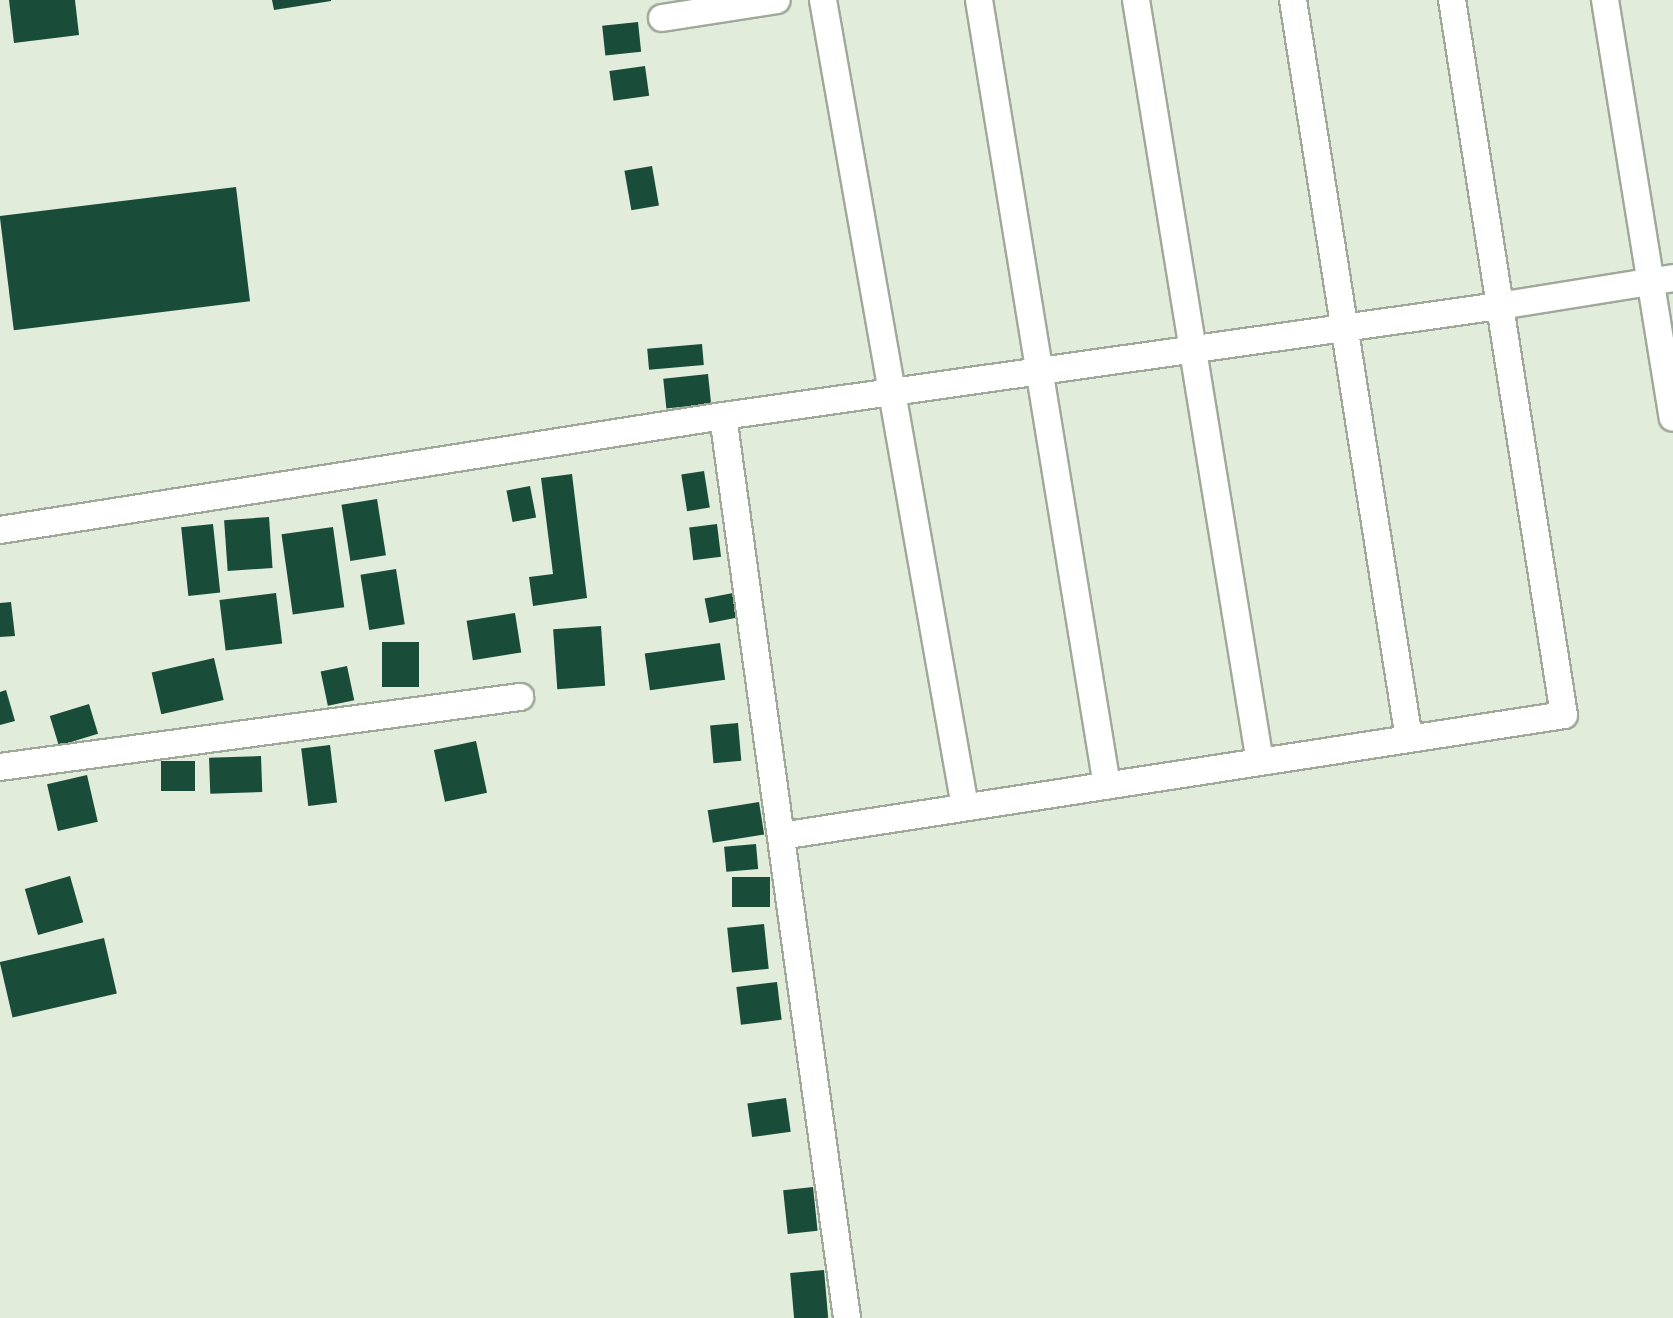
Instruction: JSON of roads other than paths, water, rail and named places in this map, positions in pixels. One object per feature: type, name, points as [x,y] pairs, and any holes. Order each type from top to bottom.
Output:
[{"type":"street","points":[[662,18],[777,0]]},
{"type":"street","points":[[823,0],[965,807]]},
{"type":"street","points":[[979,0],[1107,786]]},
{"type":"street","points":[[1136,0],[1260,762]]},
{"type":"street","points":[[1293,0],[1409,739]]},
{"type":"street","points":[[781,836],[1564,715],[1452,0]]},
{"type":"street","points":[[1605,0],[1662,279],[1673,418]]},
{"type":"street","points":[[0,530],[723,416],[1500,306],[1662,279]]},
{"type":"street","points":[[723,416],[847,1318]]},
{"type":"street","points":[[0,766],[520,697]]}]
